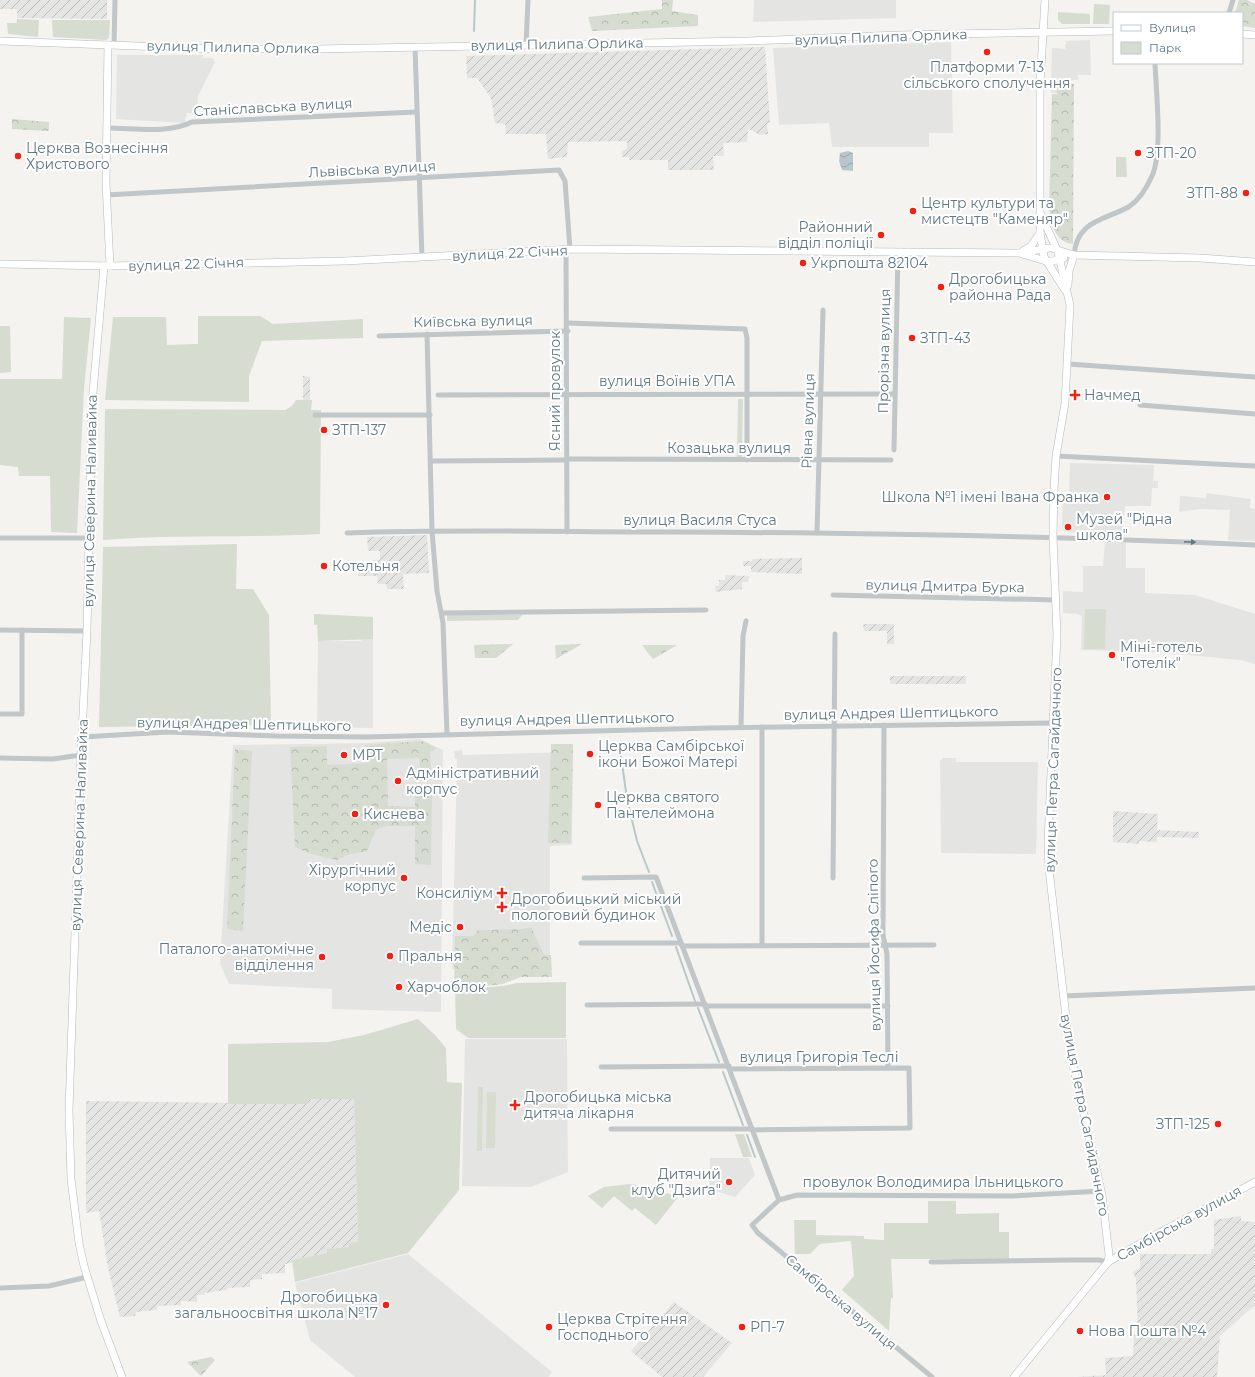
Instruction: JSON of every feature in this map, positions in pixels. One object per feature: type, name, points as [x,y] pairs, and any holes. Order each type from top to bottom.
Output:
[{"type":"main road","points":[[1045,0],[1042,33],[1040,233],[1068,295]]},
{"type":"main road","name":"вулиця Пилипа Орлика","points":[[0,42],[219,49],[748,41],[899,35],[1113,31]]},
{"type":"main road","points":[[1243,34],[1255,35]]},
{"type":"main road","name":"вулиця Северина Наливайка","points":[[111,45],[107,128],[107,266],[93,378],[87,631],[81,755],[69,1110],[71,1179],[74,1209],[87,1277],[122,1377]]},
{"type":"main road","points":[[1040,215],[1050,256],[1068,295]]},
{"type":"main road","points":[[1020,253],[1031,246],[1040,233]]},
{"type":"main road","name":"вулиця 22 Січня","points":[[0,264],[107,266],[422,258],[568,249],[1020,253]]},
{"type":"main road","points":[[1020,253],[1050,256],[1074,255]]},
{"type":"main road","points":[[1020,253],[1050,256],[1074,255],[1200,258],[1255,262]]},
{"type":"main road","points":[[1068,295],[1069,271],[1074,255]]},
{"type":"main road","name":"вулиця Петра Сагайдачного","points":[[1068,295],[1068,364],[1063,418],[1056,456],[1053,537],[1057,600],[1048,842],[1049,869],[1070,1052],[1101,1191],[1110,1255],[1108,1262]]},
{"type":"main road","name":"Самбірська вулиця","points":[[1014,1377],[1108,1262],[1255,1182]]},
{"type":"street","name":"вулиця Северина Наливайка","points":[[111,45],[114,0]]},
{"type":"street","points":[[526,45],[528,0]]},
{"type":"street","points":[[1229,12],[1233,0]]},
{"type":"street","points":[[415,47],[422,258]]},
{"type":"street","points":[[1074,255],[1076,244],[1086,228],[1095,220],[1133,204],[1146,189],[1153,175],[1157,144],[1155,64]]},
{"type":"street","name":"Станіславська вулиця","points":[[107,128],[168,128],[182,126],[192,122],[416,112]]},
{"type":"street","name":"Львівська вулиця","points":[[106,194],[419,179],[559,170],[565,181],[568,249]]},
{"type":"street","name":"Ясний провулок","points":[[567,532],[568,249]]},
{"type":"street","name":"Прорізна вулиця","points":[[894,450],[898,252]]},
{"type":"street","name":"Рівна вулиця","points":[[817,533],[823,310]]},
{"type":"street","points":[[567,323],[727,327],[745,329],[747,460]]},
{"type":"street","name":"Київська вулиця","points":[[379,336],[568,331]]},
{"type":"street","points":[[427,334],[432,531],[437,591],[442,613],[447,734]]},
{"type":"street","points":[[1068,364],[1255,377]]},
{"type":"street","name":"вулиця Воїнів УПА","points":[[438,395],[747,393],[895,394]]},
{"type":"street","points":[[1140,406],[1255,414]]},
{"type":"street","points":[[315,415],[430,415]]},
{"type":"street","points":[[1056,456],[1255,466]]},
{"type":"street","name":"Козацька вулиця","points":[[430,461],[891,460]]},
{"type":"street","name":"вулиця Василя Стуса","points":[[346,533],[432,531],[817,533],[1053,537],[1255,546]]},
{"type":"street","points":[[0,538],[89,538]]},
{"type":"street","name":"вулиця Дмитра Бурка","points":[[833,596],[1057,600]]},
{"type":"street","points":[[442,613],[706,610]]},
{"type":"street","points":[[741,727],[743,636],[746,621]]},
{"type":"street","points":[[0,630],[87,631]]},
{"type":"street","points":[[0,714],[22,714],[22,630]]},
{"type":"street","points":[[833,878],[835,634]]},
{"type":"street","name":"вулиця Андрея Шептицького","points":[[82,737],[168,732],[358,737],[741,727],[1053,723]]},
{"type":"street","name":"вулиця Йосифа Сліпого","points":[[884,725],[883,935],[887,954],[888,1068]]},
{"type":"street","points":[[762,727],[762,944]]},
{"type":"street","points":[[0,758],[53,759],[81,755]]},
{"type":"street","points":[[584,878],[656,877],[780,1200]]},
{"type":"street","points":[[582,943],[934,945]]},
{"type":"street","points":[[1064,996],[1255,988]]},
{"type":"street","points":[[587,1005],[888,1006]]},
{"type":"street","name":"вулиця Григорія Теслі","points":[[602,1067],[909,1068],[910,1128],[752,1129]]},
{"type":"street","points":[[611,1129],[752,1129]]},
{"type":"street","name":"провулок Володимира Ільницького","points":[[752,1225],[780,1200],[797,1195],[1012,1196],[1101,1191]]},
{"type":"street","name":"Самбірська вулиця","points":[[752,1225],[758,1233],[932,1377]]},
{"type":"street","points":[[931,1262],[1099,1260],[1108,1262]]},
{"type":"street","points":[[0,1288],[49,1286],[87,1277]]},
{"type":"shaded area","points":[[0,0],[107,0],[107,19],[17,18],[17,9],[0,9]]},
{"type":"shaded area","points":[[754,0],[896,0],[896,18],[753,22]]},
{"type":"shaded area","points":[[1090,40],[1091,75],[1078,75],[1078,80],[1057,81],[1057,93],[1051,93],[1052,48],[1065,49],[1066,41]]},
{"type":"shaded area","points":[[951,42],[953,133],[929,133],[929,147],[832,147],[829,123],[779,125],[773,48]]},
{"type":"shaded area","points":[[765,47],[770,123],[767,123],[768,134],[759,135],[752,130],[748,130],[747,142],[723,143],[724,156],[713,156],[714,170],[668,170],[668,160],[629,160],[629,157],[622,157],[622,151],[627,149],[627,141],[568,142],[567,157],[548,159],[546,134],[506,134],[505,124],[495,123],[491,98],[477,78],[467,78],[466,56]]},
{"type":"shaded area","points":[[117,55],[203,55],[203,58],[212,58],[215,62],[198,96],[197,113],[187,113],[185,123],[116,119]]},
{"type":"shaded area","points":[[303,376],[310,377],[310,400],[303,400]]},
{"type":"shaded area","name":"Школа №1 імені Івана Франка","points":[[1070,463],[1154,465],[1153,481],[1158,481],[1158,488],[1152,488],[1151,506],[1125,506],[1123,534],[1065,532],[1062,528],[1063,494],[1069,494]]},
{"type":"shaded area","points":[[1206,493],[1251,499],[1250,508],[1255,509],[1255,541],[1228,540],[1230,510],[1199,509],[1179,512],[1180,496],[1206,498]]},
{"type":"shaded area","points":[[427,535],[429,573],[403,574],[404,589],[387,589],[386,584],[378,584],[377,576],[358,576],[358,566],[373,566],[373,560],[380,560],[380,551],[368,551],[367,537]]},
{"type":"shaded area","points":[[1105,542],[1126,543],[1126,568],[1145,568],[1145,593],[1195,595],[1255,614],[1255,664],[1240,660],[1168,653],[1081,650],[1082,616],[1063,613],[1063,591],[1083,592],[1083,566],[1103,566]]},
{"type":"shaded area","points":[[802,558],[802,574],[751,572],[751,566],[743,566],[743,561],[752,561],[753,559]]},
{"type":"shaded area","points":[[725,575],[749,576],[748,582],[742,582],[742,589],[716,592],[715,586],[719,586],[719,580],[725,580]]},
{"type":"shaded area","points":[[863,624],[894,624],[894,644],[887,644],[887,631],[864,631]]},
{"type":"shaded area","points":[[361,639],[373,639],[373,728],[317,727],[318,641],[361,641]]},
{"type":"shaded area","points":[[890,676],[966,676],[966,684],[890,684]]},
{"type":"shaded area","points":[[420,739],[443,750],[441,1012],[332,1009],[332,989],[229,984],[220,964],[233,745],[367,743]]},
{"type":"shaded area","name":"Дрогобицький міський пологовий будинок","points":[[462,750],[463,755],[573,752],[572,845],[550,846],[550,968],[452,969],[457,759],[455,759],[454,751]]},
{"type":"shaded area","points":[[942,758],[956,758],[956,762],[1038,762],[1036,854],[941,853],[940,760],[942,760]]},
{"type":"shaded area","points":[[1113,811],[1158,814],[1157,830],[1199,832],[1199,838],[1157,837],[1157,842],[1139,841],[1139,844],[1113,842]]},
{"type":"shaded area","name":"Дрогобицька міська дитяча лікарня","points":[[465,1039],[567,1039],[568,1172],[531,1187],[462,1186]]},
{"type":"shaded area","points":[[308,1099],[354,1099],[358,1242],[349,1247],[328,1249],[328,1253],[292,1260],[292,1263],[285,1264],[285,1273],[262,1274],[262,1279],[250,1280],[250,1287],[227,1288],[227,1290],[205,1293],[205,1295],[197,1295],[197,1302],[181,1301],[181,1305],[157,1306],[157,1310],[136,1312],[135,1316],[120,1317],[108,1268],[99,1211],[86,1213],[86,1101],[308,1104]]},
{"type":"shaded area","name":"Дитячий клуб \"Дзиґа\"","points":[[710,1158],[749,1158],[755,1175],[735,1197],[709,1189]]},
{"type":"shaded area","points":[[1241,1216],[1241,1221],[1255,1222],[1255,1305],[1220,1336],[1217,1377],[1077,1377],[1106,1375],[1105,1358],[1133,1356],[1134,1335],[1138,1334],[1136,1279],[1133,1272],[1140,1268],[1140,1254],[1211,1254],[1211,1249],[1214,1249],[1214,1220]]},
{"type":"shaded area","name":"Дрогобицька загальноосвітня школа №17","points":[[408,1254],[552,1372],[548,1377],[355,1377],[310,1340],[295,1283]]},
{"type":"shaded area","points":[[674,1302],[732,1343],[703,1377],[662,1377],[631,1351]]},
{"type":"green space","points":[[662,0],[673,0],[672,11],[698,15],[698,26],[592,31],[588,17],[662,9]]},
{"type":"green space","points":[[1239,0],[1247,0],[1255,4],[1255,28],[1243,26],[1243,12],[1235,12]]},
{"type":"green space","points":[[1094,4],[1110,5],[1109,24],[1093,24]]},
{"type":"green space","points":[[1058,12],[1090,14],[1090,24],[1062,24],[1058,20]]},
{"type":"green space","points":[[17,19],[39,20],[38,37],[8,34],[7,23],[17,23]]},
{"type":"green space","points":[[52,20],[110,20],[109,38],[106,40],[53,37]]},
{"type":"green space","points":[[1057,84],[1074,84],[1073,244],[1065,242],[1057,234],[1051,223],[1052,219],[1049,210],[1052,94],[1057,94]]},
{"type":"green space","points":[[12,119],[49,122],[49,131],[12,129]]},
{"type":"green space","points":[[1116,157],[1126,157],[1127,177],[1116,177]]},
{"type":"green space","points":[[198,316],[260,316],[273,324],[363,319],[363,338],[262,341],[249,376],[249,402],[105,400],[113,317],[166,317],[167,345],[198,344]]},
{"type":"green space","points":[[64,317],[91,318],[84,389],[77,533],[51,532],[50,476],[19,476],[18,467],[0,465],[0,379],[62,379]]},
{"type":"green space","points":[[0,326],[10,326],[11,372],[0,373]]},
{"type":"green space","points":[[738,399],[743,399],[742,457],[737,457]]},
{"type":"green space","points":[[296,400],[312,400],[311,410],[321,410],[320,534],[157,537],[103,540],[105,409],[285,410],[292,406]]},
{"type":"green space","points":[[237,544],[236,589],[253,589],[269,615],[271,725],[99,727],[103,547]]},
{"type":"green space","points":[[1085,609],[1106,609],[1105,649],[1084,649]]},
{"type":"green space","points":[[314,614],[373,617],[373,639],[318,641],[317,625],[314,625]]},
{"type":"green space","points":[[447,615],[522,615],[518,620],[447,621]]},
{"type":"green space","points":[[513,644],[496,658],[475,658],[474,645]]},
{"type":"green space","points":[[582,644],[556,659],[555,645]]},
{"type":"green space","points":[[642,645],[677,645],[653,659]]},
{"type":"green space","points":[[422,741],[437,748],[430,752],[431,772],[421,774],[419,758],[387,759],[388,806],[415,807],[415,795],[432,795],[431,865],[415,864],[415,826],[385,826],[376,830],[367,851],[347,855],[337,860],[311,854],[295,847],[290,747],[327,746],[327,765],[366,763],[365,745]]},
{"type":"green space","points":[[551,744],[573,744],[571,843],[548,843]]},
{"type":"green space","points":[[235,749],[252,751],[243,931],[227,929]]},
{"type":"green space","points":[[531,927],[544,955],[551,955],[552,977],[521,977],[503,984],[454,989],[455,936],[474,936],[478,930],[523,929]]},
{"type":"green space","points":[[566,982],[566,1038],[468,1038],[456,1029],[455,990],[503,986],[517,983]]},
{"type":"green space","points":[[418,1019],[446,1048],[447,1082],[462,1083],[459,1190],[408,1253],[295,1282],[292,1260],[327,1253],[327,1249],[349,1247],[349,1243],[358,1242],[354,1099],[308,1099],[308,1104],[228,1104],[228,1044],[328,1042],[364,1035]]},
{"type":"green space","points":[[478,1087],[483,1087],[482,1151],[477,1151]]},
{"type":"green space","points":[[487,1092],[496,1092],[495,1148],[486,1148]]},
{"type":"green space","points":[[735,1134],[744,1134],[752,1157],[743,1157]]},
{"type":"green space","points":[[630,1184],[649,1187],[678,1197],[656,1225],[635,1208],[632,1211],[614,1196],[602,1208],[588,1196],[604,1187]]},
{"type":"green space","points":[[928,1201],[956,1201],[956,1214],[999,1213],[999,1232],[1009,1232],[1009,1259],[891,1259],[893,1298],[891,1298],[889,1331],[842,1290],[854,1276],[851,1241],[820,1244],[810,1254],[795,1254],[794,1220],[816,1220],[816,1235],[864,1236],[864,1239],[884,1240],[884,1223],[928,1223]]},
{"type":"green space","points":[[211,1357],[215,1360],[201,1376],[187,1362]]},
{"type":"water","points":[[848,151],[853,153],[853,171],[842,170],[839,161],[840,153]]},
{"type":"waterway","points":[[474,31],[475,0]]},
{"type":"waterway","points":[[619,742],[627,799],[637,841],[649,872]]},
{"type":"waterway","points":[[652,882],[672,936]]},
{"type":"waterway","points":[[676,947],[695,1001]]},
{"type":"waterway","points":[[698,1008],[719,1062]]},
{"type":"waterway","points":[[723,1072],[743,1125]]},
{"type":"waterway","points":[[747,1135],[755,1157]]},
{"type":"place","name":"Платформи 7-13 сільського сполучення","points":[[987,52]]},
{"type":"place","name":"ЗТП-20","points":[[1138,153]]},
{"type":"place","name":"Церква Вознесіння Христового","points":[[18,156]]},
{"type":"place","name":"ЗТП-88","points":[[1246,193]]},
{"type":"place","name":"Центр культури та мистецтв \"Каменяр\"","points":[[913,211]]},
{"type":"place","name":"Районний відділ поліції","points":[[881,235]]},
{"type":"place","name":"Укрпошта 82104","points":[[803,263]]},
{"type":"place","name":"Дрогобицька районна Рада","points":[[941,287]]},
{"type":"place","name":"ЗТП-43","points":[[912,338]]},
{"type":"place","name":"Начмед","points":[[1075,395]]},
{"type":"place","name":"ЗТП-137","points":[[324,430]]},
{"type":"place","name":"Школа №1 імені Івана Франка","points":[[1107,497]]},
{"type":"place","name":"Музей \"Рідна школа\"","points":[[1068,527]]},
{"type":"place","name":"Котельня","points":[[324,566]]},
{"type":"place","name":"Міні-готель \"Готелік\"","points":[[1112,655]]},
{"type":"place","name":"Церква Самбірської ікони Божої Матері","points":[[590,754]]},
{"type":"place","name":"МРТ","points":[[344,755]]},
{"type":"place","name":"Адміністративний корпус","points":[[398,781]]},
{"type":"place","name":"Церква святого Пантелеймона","points":[[598,805]]},
{"type":"place","name":"Киснева","points":[[355,814]]},
{"type":"place","name":"Хірургічний корпус","points":[[404,878]]},
{"type":"place","name":"Консиліум","points":[[502,893]]},
{"type":"place","name":"Дрогобицький міський пологовий будинок","points":[[502,907]]},
{"type":"place","name":"Медіс","points":[[460,927]]},
{"type":"place","name":"Пральня","points":[[390,956]]},
{"type":"place","name":"Паталого-анатомічне відділення","points":[[322,957]]},
{"type":"place","name":"Харчоблок","points":[[399,987]]},
{"type":"place","name":"Дрогобицька міська дитяча лікарня","points":[[515,1105]]},
{"type":"place","name":"ЗТП-125","points":[[1218,1124]]},
{"type":"place","name":"Дитячий клуб \"Дзиґа\"","points":[[729,1182]]},
{"type":"place","name":"Дрогобицька загальноосвітня школа №17","points":[[386,1305]]},
{"type":"place","name":"Церква Стрітення Господнього","points":[[549,1327]]},
{"type":"place","name":"РП-7","points":[[742,1327]]},
{"type":"place","name":"Нова Пошта №4","points":[[1080,1331]]}]
